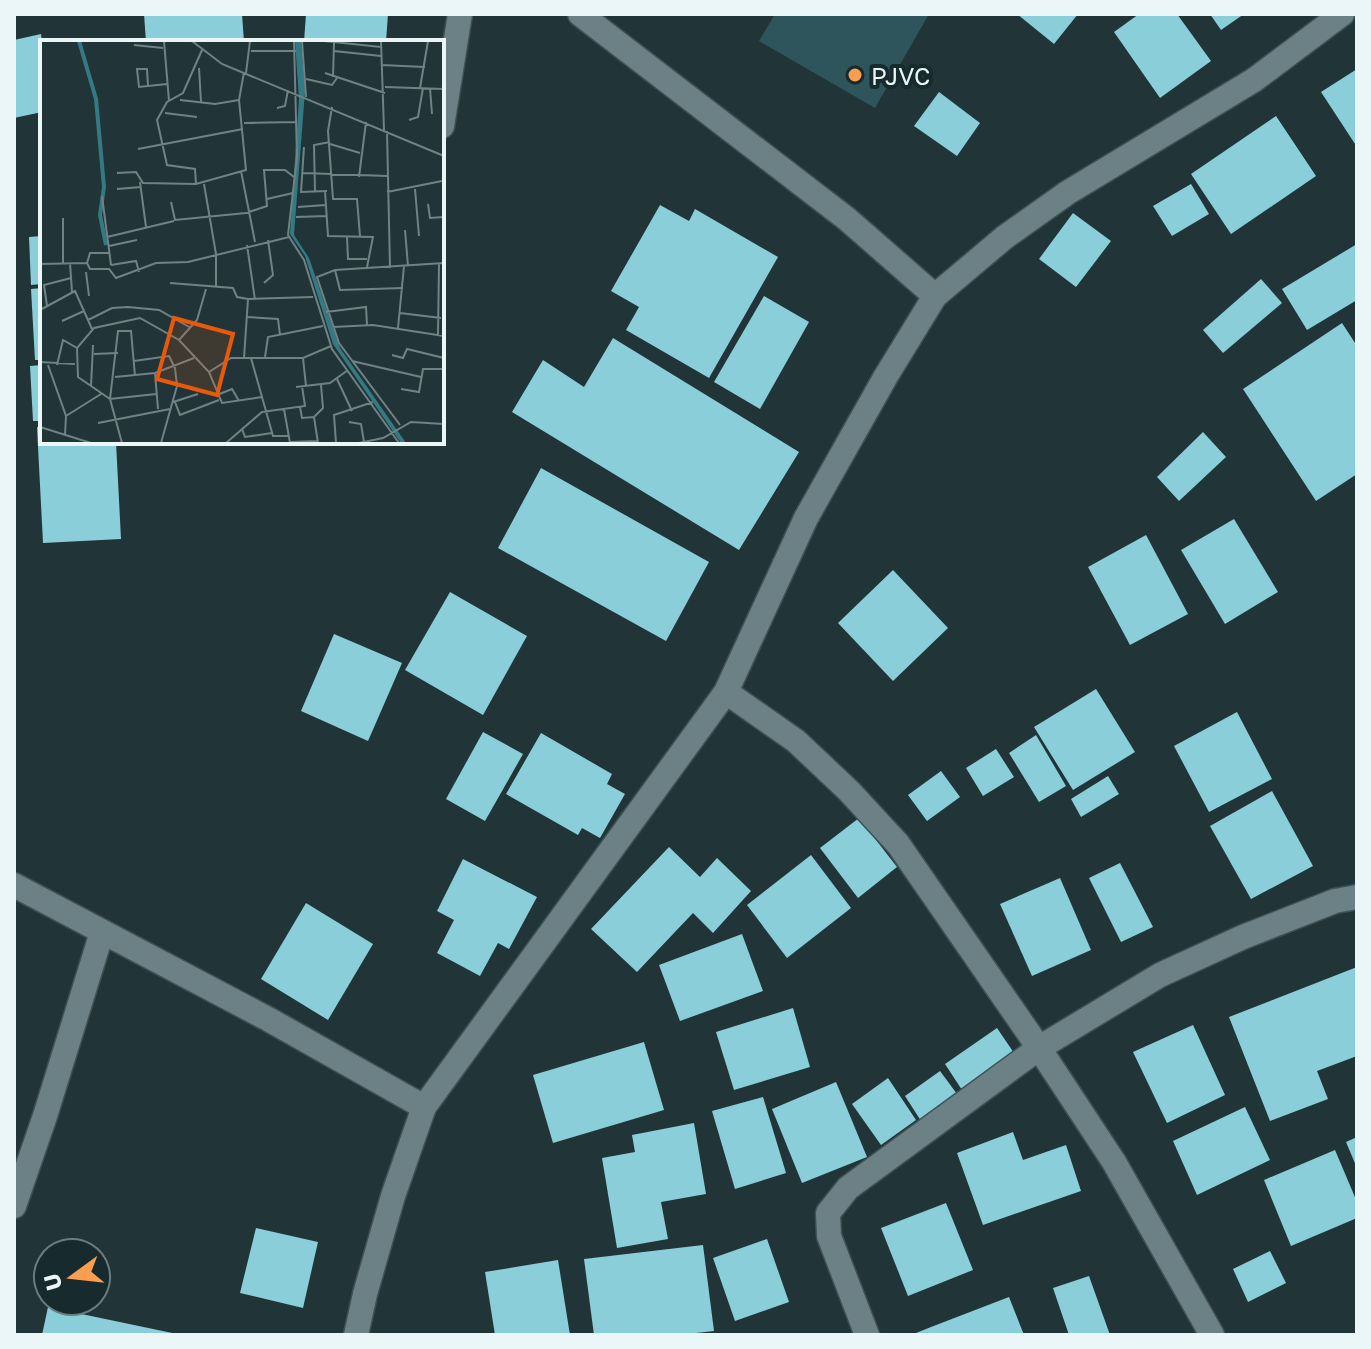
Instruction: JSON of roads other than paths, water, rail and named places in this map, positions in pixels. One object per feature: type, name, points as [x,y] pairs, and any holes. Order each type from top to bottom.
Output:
[{"type":"street","points":[[444,114],[460,14]]},
{"type":"street","points":[[580,14],[847,219],[935,296]]},
{"type":"street","points":[[356,1335],[393,1196],[424,1107],[726,692],[806,518],[935,296],[1005,237],[1067,193],[1254,80],[1342,14]]},
{"type":"street","points":[[726,692],[796,741],[849,791],[898,844],[1114,1162],[1212,1335]]},
{"type":"street","points":[[14,885],[268,1019],[424,1107]]},
{"type":"street","points":[[867,1335],[829,1236],[828,1213],[848,1188],[1039,1048],[1160,975],[1243,937],[1335,901],[1357,897]]},
{"type":"street","points":[[14,1206],[102,932]]},
{"type":"place","name":"PJVC","points":[[855,75]]}]
